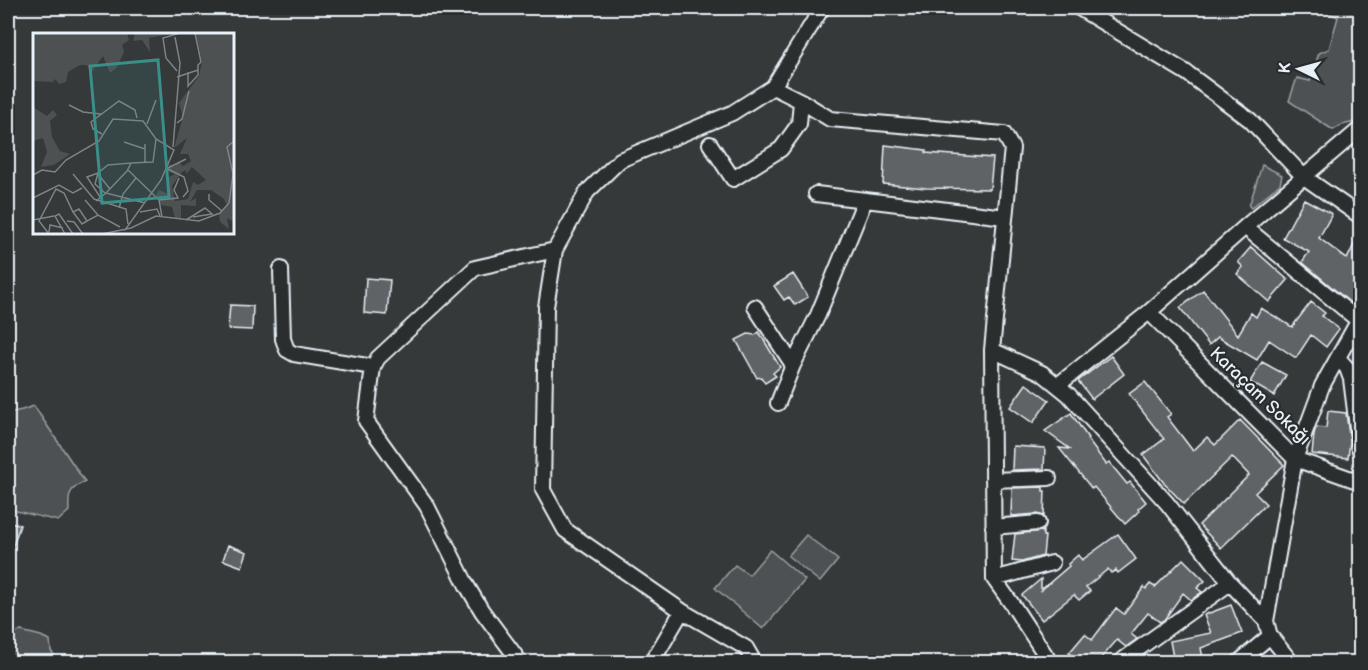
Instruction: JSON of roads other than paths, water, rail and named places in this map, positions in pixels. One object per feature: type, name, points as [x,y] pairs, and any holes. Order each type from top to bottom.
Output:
[{"type":"street","points":[[754,663],[746,648],[682,611],[565,530],[543,490],[546,308],[555,250],[587,192],[620,160],[732,113],[774,87],[822,8]]},
{"type":"street","points":[[1079,8],[1187,73],[1250,120],[1304,177],[1360,216]]},
{"type":"street","points":[[774,87],[830,119],[1004,134],[1012,148],[992,350],[994,579],[1050,663]]},
{"type":"street","points":[[710,144],[733,179],[782,149],[799,124],[801,101]]},
{"type":"street","points":[[1058,385],[1149,312],[1360,129]]},
{"type":"street","points":[[816,194],[1005,217]]},
{"type":"street","points":[[778,403],[793,365],[818,315],[865,200]]},
{"type":"street","points":[[1245,227],[1360,319],[1322,386],[1295,459],[1266,621],[1270,636],[1291,663]]},
{"type":"street","points":[[520,663],[482,611],[467,586],[427,506],[366,421],[373,367],[378,358],[475,268],[555,250]]},
{"type":"street","points":[[281,269],[283,339],[287,350],[294,354],[373,367]]},
{"type":"street","points":[[755,307],[793,365]]},
{"type":"street","name":"Karaçam Sokağı","points":[[1149,312],[1295,459],[1360,482]]},
{"type":"street","points":[[992,350],[1042,373],[1068,394],[1167,503],[1230,583],[1266,621]]},
{"type":"street","points":[[1338,358],[1347,368],[1352,379],[1360,451]]},
{"type":"street","points":[[993,480],[1050,477]]},
{"type":"street","points":[[993,527],[1038,523]]},
{"type":"street","points":[[994,579],[1052,563]]},
{"type":"street","points":[[1120,663],[1230,583]]},
{"type":"street","points":[[652,663],[682,611]]},
{"type":"street","points":[[1239,663],[1270,636]]}]
